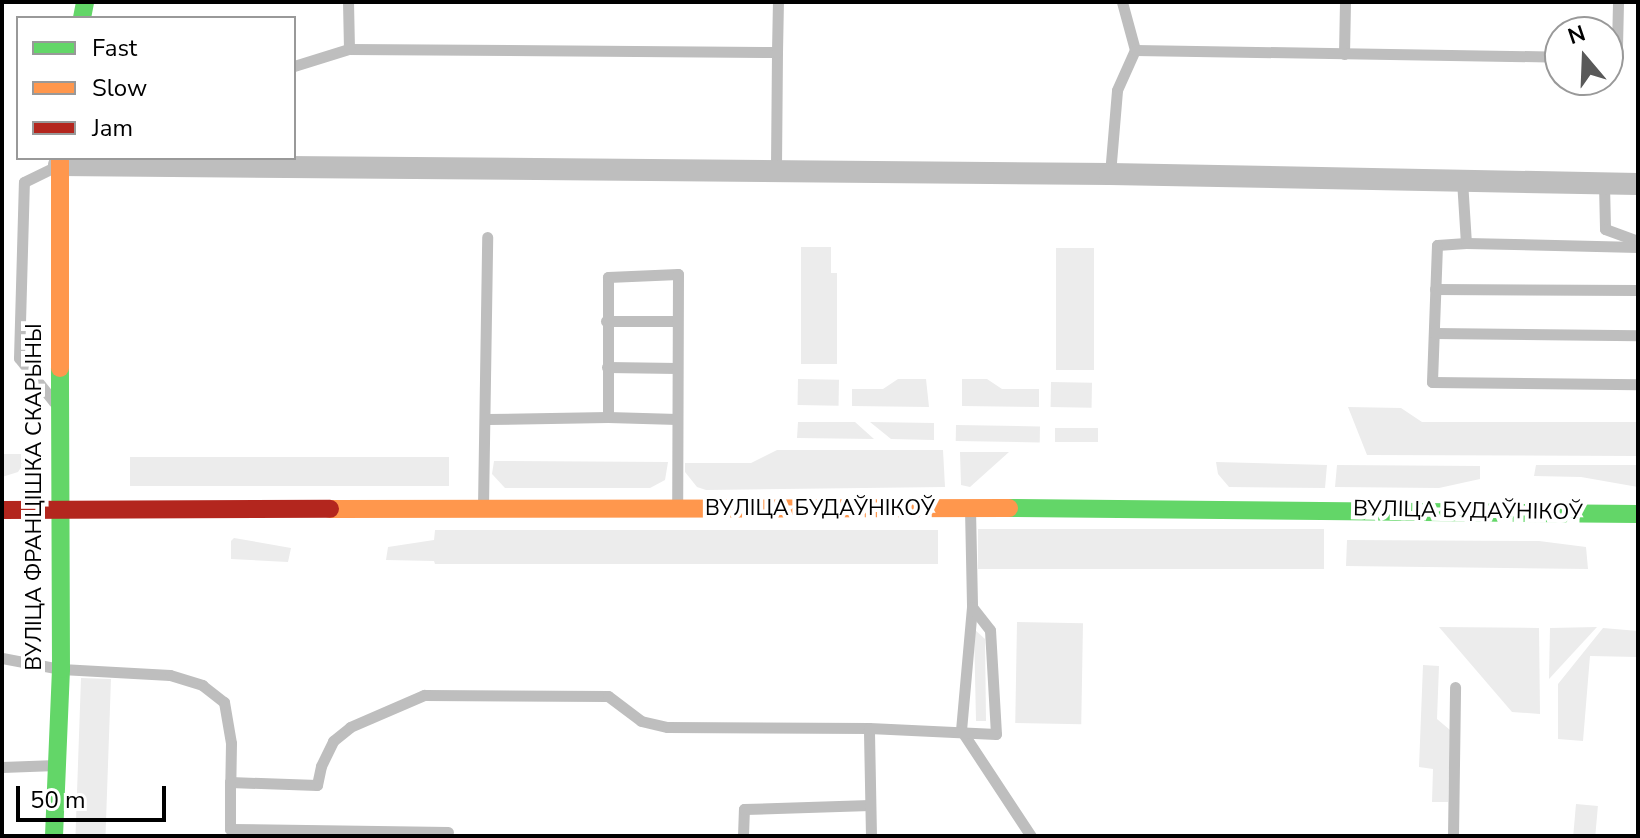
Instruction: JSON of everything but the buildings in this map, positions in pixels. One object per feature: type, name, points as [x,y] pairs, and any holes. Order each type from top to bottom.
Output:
[{"type":"main road","name":"ВУЛІЦА ФРАНЦІШКА СКАРЫНЫ","points":[[54,836],[61,669],[60,162]]},
{"type":"main road","name":"ВУЛІЦА БУДАЎНІКОЎ","points":[[2,510],[970,509],[1638,514]]},
{"type":"street","points":[[60,162],[1110,174],[1638,184]]},
{"type":"lane","points":[[348,2],[349,49]]},
{"type":"lane","points":[[776,171],[778,2]]},
{"type":"lane","points":[[1110,174],[1117,90],[1135,50],[1122,2]]},
{"type":"lane","points":[[1344,54],[1345,2]]},
{"type":"lane","points":[[296,65],[349,49],[777,52]]},
{"type":"lane","points":[[1135,50],[1544,57]]},
{"type":"lane","points":[[59,408],[19,358],[24,182],[60,162]]},
{"type":"lane","points":[[1462,179],[1466,243]]},
{"type":"lane","points":[[1604,184],[1605,229],[1638,244]]},
{"type":"lane","points":[[484,511],[482,455],[487,419],[482,402],[487,237]]},
{"type":"lane","points":[[1638,244],[1437,245],[1432,382],[1638,384]]},
{"type":"lane","points":[[608,417],[608,277],[678,274],[677,510]]},
{"type":"lane","points":[[1435,289],[1638,290]]},
{"type":"lane","points":[[606,321],[677,321]]},
{"type":"lane","points":[[1434,333],[1638,335]]},
{"type":"lane","points":[[607,367],[677,368]]},
{"type":"lane","points":[[487,419],[677,419]]},
{"type":"lane","points":[[970,509],[972,607],[961,730],[1031,836]]},
{"type":"lane","points":[[230,782],[317,785],[321,766],[333,741],[350,727],[424,695],[608,696],[641,721],[667,727],[869,728],[996,734],[990,630],[972,607]]},
{"type":"lane","points":[[2,658],[61,669],[170,675],[202,685],[224,702],[231,743],[230,829],[448,832]]},
{"type":"lane","points":[[1453,836],[1455,687]]},
{"type":"lane","points":[[869,728],[871,836]]},
{"type":"lane","points":[[2,767],[56,765]]},
{"type":"lane","points":[[743,836],[744,809],[870,805]]},
{"type":"shaded area","points":[[801,247],[831,247],[831,273],[837,273],[837,364],[801,364]]},
{"type":"shaded area","points":[[1056,248],[1094,248],[1094,370],[1056,370]]},
{"type":"shaded area","points":[[798,379],[839,380],[839,406],[798,405]]},
{"type":"shaded area","points":[[898,379],[926,379],[929,407],[852,406],[852,389],[883,389]]},
{"type":"shaded area","points":[[962,379],[987,379],[1002,389],[1039,389],[1039,407],[962,406]]},
{"type":"shaded area","points":[[1051,382],[1092,383],[1092,408],[1051,407]]},
{"type":"shaded area","points":[[1348,407],[1401,408],[1422,422],[1638,422],[1638,456],[1367,455]]},
{"type":"shaded area","points":[[798,422],[855,422],[874,439],[797,438]]},
{"type":"shaded area","points":[[870,422],[934,423],[934,440],[891,439]]},
{"type":"shaded area","points":[[956,425],[1040,426],[1040,442],[956,441]]},
{"type":"shaded area","points":[[1055,428],[1098,428],[1098,442],[1055,442]]},
{"type":"shaded area","points":[[777,450],[943,450],[945,487],[706,490],[697,487],[685,472],[685,463],[751,463]]},
{"type":"shaded area","points":[[960,452],[1009,452],[970,487],[961,485]]},
{"type":"shaded area","points":[[2,454],[30,454],[18,472],[2,477]]},
{"type":"shaded area","points":[[130,457],[449,457],[449,486],[130,486]]},
{"type":"shaded area","points":[[494,461],[668,462],[665,480],[650,488],[505,488],[492,474]]},
{"type":"shaded area","points":[[1216,462],[1327,465],[1325,488],[1229,487],[1218,474]]},
{"type":"shaded area","points":[[1337,465],[1480,466],[1480,479],[1439,488],[1335,487]]},
{"type":"shaded area","points":[[1536,465],[1638,465],[1638,487],[1581,477],[1534,476]]},
{"type":"shaded area","points":[[978,529],[1324,529],[1324,569],[978,569]]},
{"type":"shaded area","points":[[435,530],[938,530],[938,564],[435,564],[434,561],[386,560],[388,547],[434,540]]},
{"type":"shaded area","points":[[234,538],[291,548],[288,562],[231,559],[231,541]]},
{"type":"shaded area","points":[[1347,540],[1539,541],[1586,547],[1588,569],[1346,566]]},
{"type":"shaded area","points":[[1017,622],[1083,623],[1081,724],[1015,723]]},
{"type":"shaded area","points":[[1439,627],[1539,628],[1540,714],[1512,712]]},
{"type":"shaded area","points":[[1597,627],[1549,679],[1550,628]]},
{"type":"shaded area","points":[[1603,628],[1638,631],[1638,657],[1590,656],[1583,741],[1558,739],[1558,684]]},
{"type":"shaded area","points":[[974,629],[985,639],[986,721],[976,721]]},
{"type":"shaded area","points":[[1423,665],[1439,666],[1437,719],[1450,730],[1448,802],[1432,802],[1433,769],[1419,767]]},
{"type":"shaded area","points":[[81,678],[111,679],[106,836],[75,836]]},
{"type":"shaded area","points":[[1576,804],[1598,806],[1595,836],[1573,836]]},
{"type":"traffic: fast","points":[[82,16],[85,2]]},
{"type":"traffic: fast","points":[[54,836],[61,669],[60,368]]},
{"type":"traffic: fast","points":[[1009,508],[1638,514]]},
{"type":"traffic: slow","points":[[60,160],[60,368]]},
{"type":"traffic: slow","points":[[330,509],[1009,508]]},
{"type":"traffic: jam","points":[[2,510],[330,509]]}]
